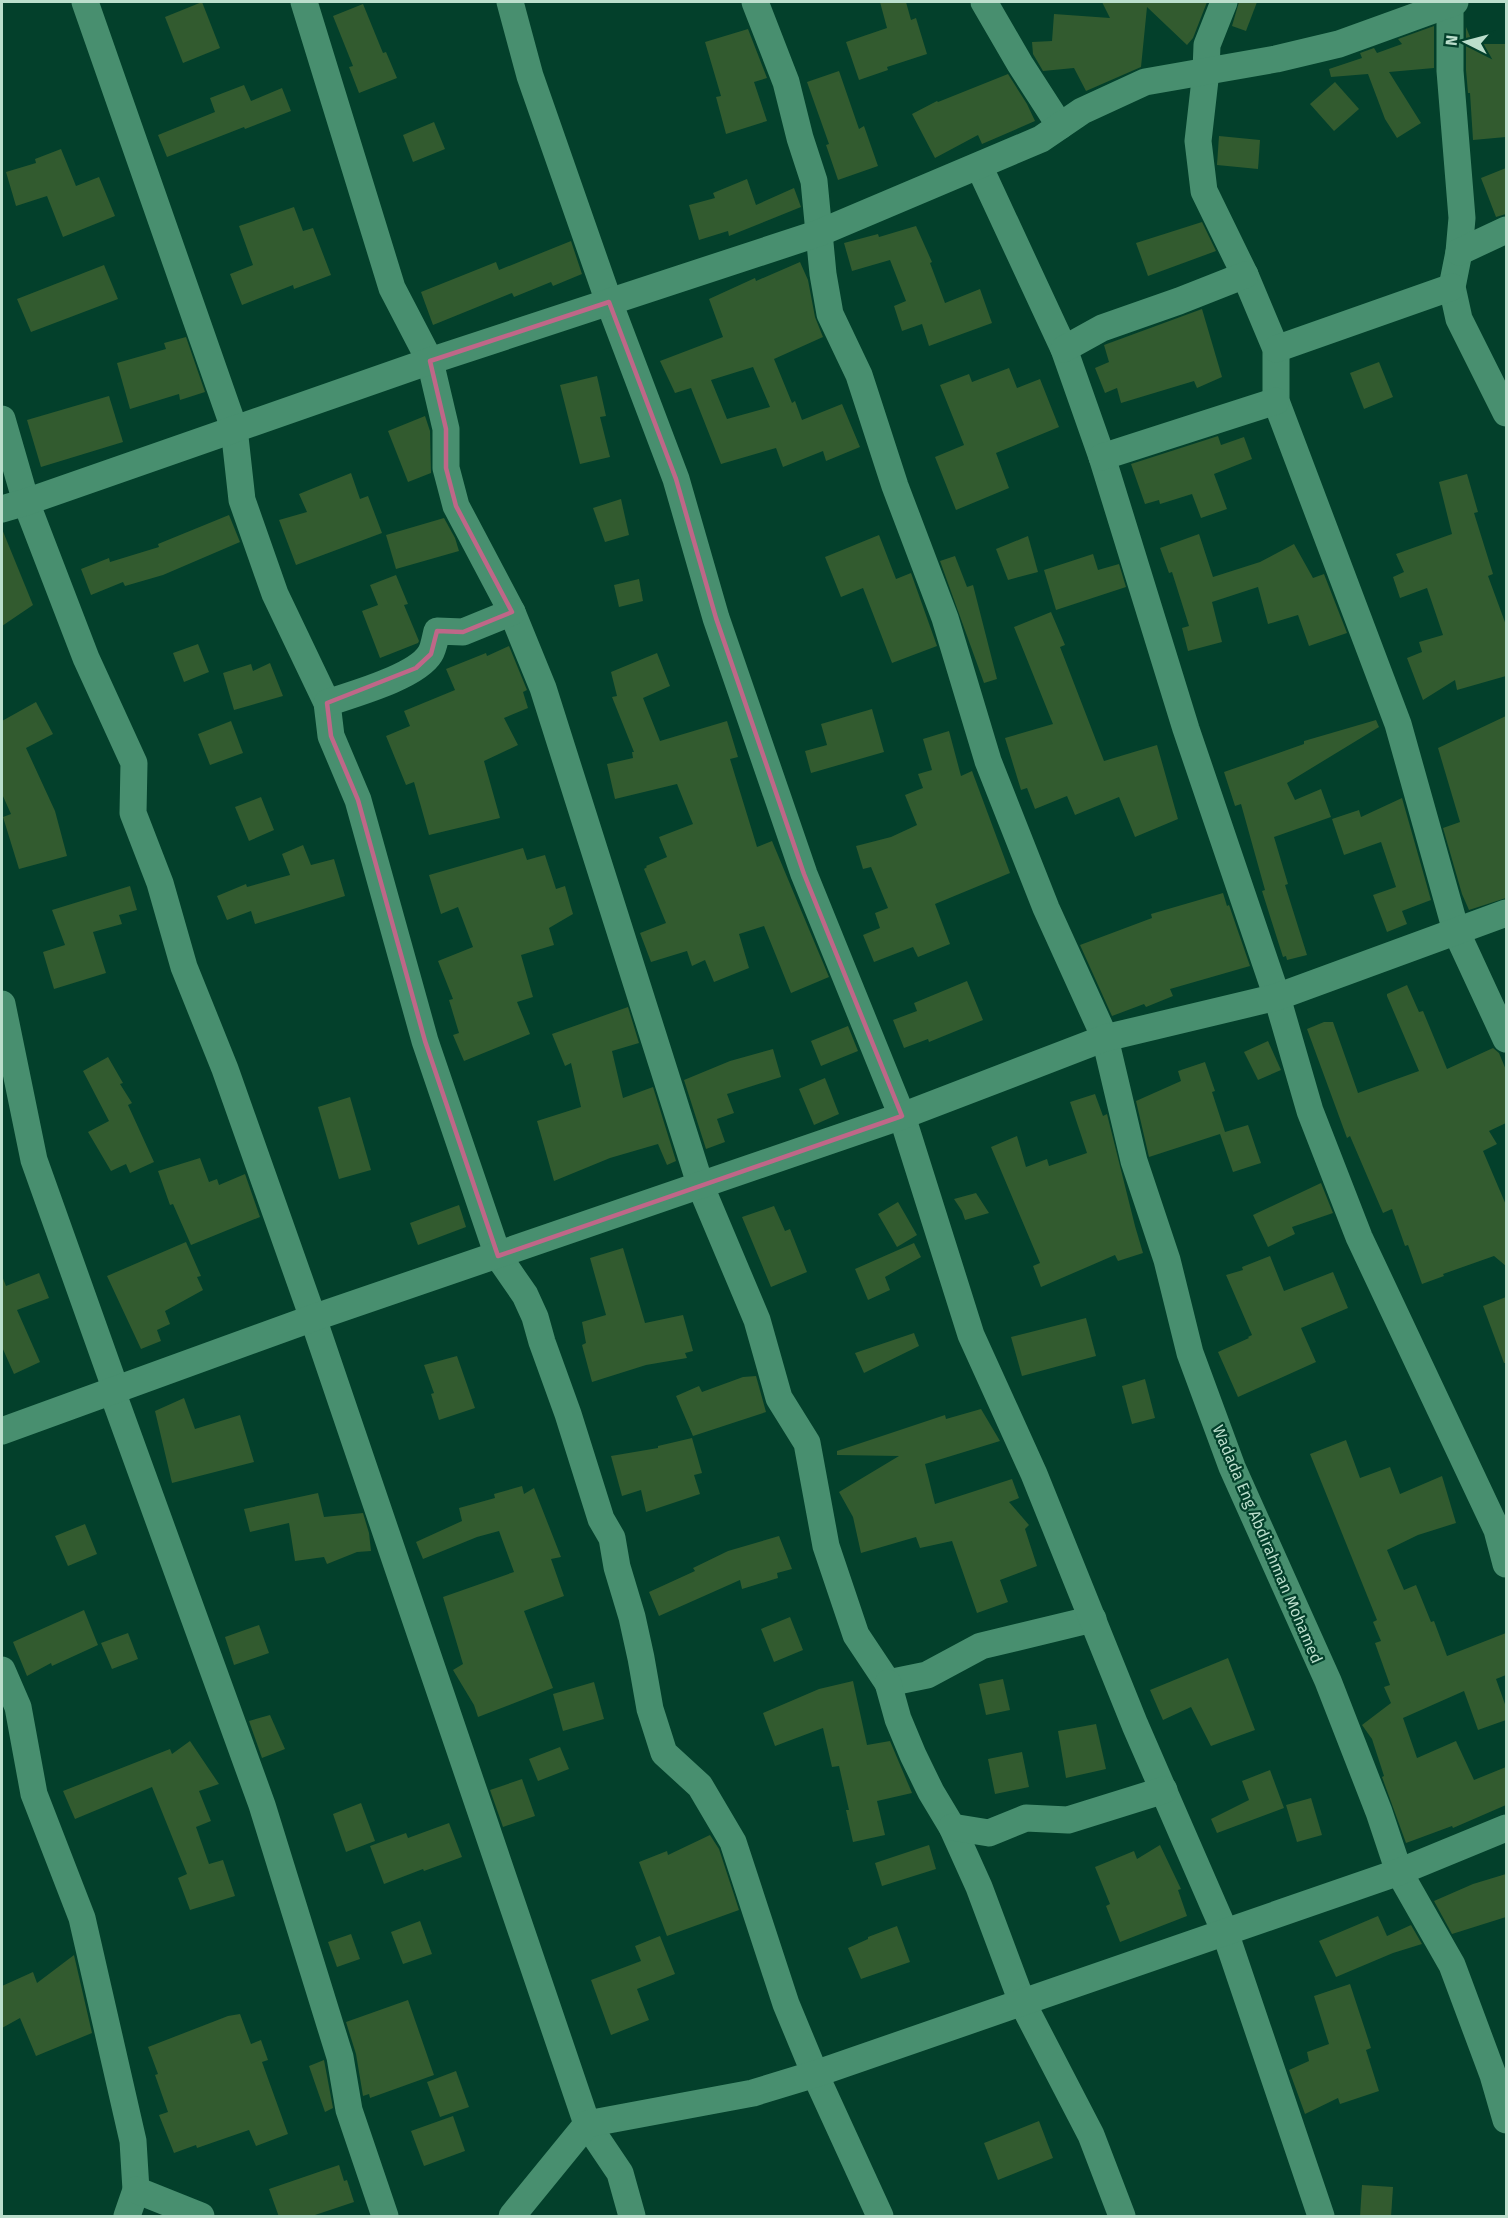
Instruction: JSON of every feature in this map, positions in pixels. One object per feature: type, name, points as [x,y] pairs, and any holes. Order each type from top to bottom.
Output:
[{"type":"street","points":[[85,2],[234,428],[242,500],[248,519],[274,594],[327,703],[331,736],[358,801],[425,1041],[498,1256],[519,1285],[535,1317],[601,1519],[612,1538],[616,1567],[639,1648],[650,1709],[664,1753],[700,1785],[733,1842],[786,2004],[880,2217]]},
{"type":"street","points":[[304,2],[392,288],[430,362],[446,429],[447,468],[456,506],[512,612],[543,688],[700,1187],[757,1320],[778,1398],[807,1443],[826,1546],[856,1635],[888,1683],[898,1719],[913,1755],[952,1827],[980,1887],[1022,2002],[1092,2135],[1122,2217]]},
{"type":"street","points":[[510,2],[530,76],[609,302],[676,479],[716,618],[804,874],[902,1116],[971,1335],[1034,1474],[1225,1932],[1321,2217]]},
{"type":"street","name":"Wadada Eng Abdirahman Mohamed","points":[[754,2],[786,82],[814,181],[830,314],[859,375],[895,486],[945,618],[988,761],[1046,908],[1105,1038],[1134,1161],[1167,1260],[1190,1353],[1232,1467],[1328,1681],[1399,1872],[1452,1965],[1493,2075],[1506,2120]]},
{"type":"street","points":[[984,2],[1060,126]]},
{"type":"street","points":[[1224,2],[1207,45],[1198,141],[1204,191],[1245,275],[1276,349],[1276,401],[1398,724],[1456,931],[1506,1039]]},
{"type":"street","points":[[14,506],[234,428],[819,233],[1041,139],[1082,111],[1145,82],[1276,59],[1339,44],[1452,2],[1450,71],[1462,218],[1459,252],[1452,287],[1460,320],[1506,413]]},
{"type":"street","points":[[979,166],[1064,349],[1102,456],[1186,729],[1277,997],[1310,1111],[1359,1237],[1497,1530],[1506,1564]]},
{"type":"street","points":[[1459,252],[1506,230]]},
{"type":"street","points":[[1064,349],[1101,328],[1245,275]]},
{"type":"street","points":[[1276,349],[1452,287]]},
{"type":"street","points":[[1102,456],[1276,401]]},
{"type":"street","points":[[2,419],[14,506],[134,763],[133,813],[160,883],[184,967],[225,1069],[313,1318],[587,2124],[620,2173],[632,2217]]},
{"type":"street","points":[[327,703],[387,682],[416,668],[430,654],[437,631],[463,632],[512,612]]},
{"type":"street","points":[[2,1431],[313,1318],[902,1116],[1105,1038],[1277,997],[1506,913]]},
{"type":"street","points":[[2,1004],[34,1160],[112,1379],[112,1391],[262,1805],[340,2057],[348,2110],[385,2217]]},
{"type":"street","points":[[888,1683],[927,1675],[981,1646],[1093,1619]]},
{"type":"street","points":[[2,1670],[18,1707],[34,1794],[82,1918],[134,2141],[135,2190],[127,2217]]},
{"type":"street","points":[[952,1827],[989,1833],[1026,1818],[1068,1820],[1164,1790]]},
{"type":"street","points":[[512,2217],[587,2124],[753,2093],[815,2074],[1399,1872],[1506,1828]]},
{"type":"street","points":[[135,2190],[201,2217]]},
{"type":"highlighted area","points":[[609,302],[676,479],[716,618],[804,874],[902,1116],[498,1256],[425,1041],[358,800],[331,736],[327,703],[416,668],[431,654],[437,631],[463,632],[512,612],[456,506],[446,468],[446,429],[430,361]]},
{"type":"building","points":[[202,2],[220,48],[183,63],[165,17]]},
{"type":"building","points":[[880,2],[906,2],[911,20],[916,18],[927,54],[887,67],[888,70],[859,80],[846,42],[887,28]]},
{"type":"building","points":[[1102,2],[1207,2],[1193,38],[1187,45],[1147,7],[1141,67],[1086,91],[1074,68],[1043,71],[1033,54],[1032,42],[1052,41],[1054,14],[1110,18]]},
{"type":"building","points":[[1239,2],[1257,2],[1246,31],[1232,26]]},
{"type":"building","points":[[363,4],[383,53],[386,52],[397,78],[359,93],[349,67],[353,66],[333,16]]},
{"type":"building","points":[[1434,26],[1434,68],[1389,72],[1421,123],[1397,138],[1385,119],[1368,74],[1331,77],[1329,69],[1362,58],[1360,53],[1374,48],[1377,53],[1402,44],[1398,39]]},
{"type":"building","points":[[1466,27],[1473,44],[1506,44],[1506,137],[1473,140],[1466,70]]},
{"type":"building","points":[[748,29],[767,78],[754,82],[767,121],[726,134],[716,97],[721,96],[705,42]]},
{"type":"building","points":[[839,71],[859,129],[864,126],[878,166],[838,180],[826,145],[829,144],[807,82]]},
{"type":"building","points":[[1008,74],[1035,121],[982,144],[978,135],[935,158],[912,114],[937,101]]},
{"type":"building","points":[[1335,82],[1359,109],[1334,131],[1310,104]]},
{"type":"building","points":[[244,85],[251,101],[282,88],[291,111],[167,157],[158,135],[215,112],[210,98]]},
{"type":"building","points":[[434,122],[445,149],[413,162],[403,135]]},
{"type":"building","points":[[1219,136],[1260,140],[1258,169],[1217,165]]},
{"type":"building","points":[[61,149],[76,186],[99,177],[115,216],[63,237],[47,196],[16,206],[6,172],[36,163],[35,159]]},
{"type":"building","points":[[1506,168],[1506,214],[1496,217],[1481,178]]},
{"type":"building","points":[[747,179],[756,205],[794,188],[801,207],[729,236],[728,231],[699,240],[689,205],[715,198],[713,193]]},
{"type":"building","points":[[294,207],[303,231],[313,228],[331,275],[294,289],[293,285],[242,305],[230,274],[253,265],[239,226]]},
{"type":"building","points":[[1202,222],[1216,251],[1148,276],[1136,243]]},
{"type":"building","points":[[916,226],[932,262],[930,263],[945,303],[980,289],[992,323],[929,346],[922,324],[902,331],[894,306],[906,301],[890,260],[852,271],[844,243],[878,234],[879,237]]},
{"type":"building","points":[[571,241],[582,274],[553,286],[551,282],[514,297],[512,293],[433,325],[421,292],[496,262],[499,270]]},
{"type":"building","points":[[800,262],[808,280],[815,317],[823,337],[774,359],[792,403],[795,401],[802,420],[842,404],[860,447],[826,461],[823,451],[783,467],[776,448],[721,464],[691,388],[675,393],[660,361],[723,337],[709,299],[755,278],[756,281]],"holes":[[[753,367],[770,407],[727,419],[711,380]]]},
{"type":"building","points":[[104,265],[118,299],[31,332],[17,299]]},
{"type":"building","points":[[1202,309],[1222,377],[1197,388],[1194,381],[1121,403],[1117,388],[1105,393],[1095,368],[1109,362],[1104,345]]},
{"type":"building","points":[[186,337],[205,392],[180,400],[179,394],[130,409],[117,363],[166,349],[164,343]]},
{"type":"building","points":[[1379,362],[1393,397],[1364,409],[1350,373]]},
{"type":"building","points":[[1009,368],[1017,388],[1040,379],[1059,427],[996,453],[1009,488],[956,510],[935,457],[964,445],[940,385],[969,374],[972,382]]},
{"type":"building","points":[[597,376],[606,416],[600,417],[610,457],[580,464],[560,385]]},
{"type":"building","points":[[109,396],[123,442],[41,467],[27,420]]},
{"type":"building","points":[[425,416],[430,431],[431,473],[408,482],[388,431]]},
{"type":"building","points":[[1218,436],[1221,445],[1244,437],[1252,459],[1214,474],[1227,509],[1201,518],[1192,494],[1160,504],[1159,500],[1145,504],[1131,464]]},
{"type":"building","points":[[351,473],[360,499],[368,496],[382,533],[296,565],[279,520],[307,512],[299,494]]},
{"type":"building","points":[[1467,474],[1478,512],[1474,513],[1493,574],[1488,576],[1506,625],[1506,676],[1457,690],[1455,680],[1423,700],[1407,658],[1422,652],[1419,642],[1443,635],[1427,588],[1400,598],[1393,577],[1404,572],[1396,554],[1452,534],[1439,482]]},
{"type":"building","points":[[621,499],[629,535],[605,542],[593,508]]},
{"type":"building","points":[[229,515],[240,542],[163,575],[125,586],[123,582],[91,595],[81,569],[109,558],[110,562],[159,547],[158,544]]},
{"type":"building","points":[[444,518],[459,551],[396,569],[386,535]]},
{"type":"building","points":[[2,529],[33,605],[2,626]]},
{"type":"building","points":[[1199,534],[1213,577],[1260,562],[1294,544],[1313,578],[1324,574],[1347,633],[1309,646],[1298,615],[1268,624],[1258,587],[1212,602],[1222,642],[1188,651],[1182,628],[1189,626],[1172,572],[1169,573],[1160,548]]},
{"type":"building","points":[[879,535],[896,579],[911,573],[937,646],[892,663],[863,588],[841,597],[825,557]]},
{"type":"building","points":[[1028,536],[1038,572],[1008,580],[996,549]]},
{"type":"building","points":[[1093,554],[1098,570],[1119,564],[1126,587],[1056,610],[1044,570]]},
{"type":"building","points":[[955,556],[967,587],[973,585],[997,679],[984,683],[940,561]]},
{"type":"building","points":[[396,575],[408,604],[404,605],[419,641],[380,658],[362,611],[378,605],[370,585]]},
{"type":"building","points":[[639,579],[643,601],[619,607],[614,585]]},
{"type":"building","points":[[1051,612],[1065,645],[1060,647],[1104,761],[1157,745],[1178,819],[1135,837],[1119,797],[1075,815],[1067,796],[1035,809],[1027,788],[1021,790],[1005,738],[1053,724],[1014,627]]},
{"type":"building","points":[[198,644],[209,672],[184,682],[173,653]]},
{"type":"building","points":[[509,646],[527,690],[523,692],[528,708],[504,718],[518,745],[484,761],[500,818],[429,835],[414,782],[406,785],[386,736],[410,726],[404,711],[455,690],[446,669],[486,653],[487,656]]},
{"type":"building","points":[[657,653],[670,686],[643,698],[660,741],[727,721],[738,757],[730,759],[757,847],[772,841],[829,977],[791,993],[764,926],[739,934],[749,968],[714,982],[705,960],[692,966],[687,951],[651,962],[640,933],[666,923],[644,869],[667,857],[659,837],[693,824],[677,784],[615,799],[607,764],[633,758],[632,752],[634,752],[612,697],[617,696],[611,672]]},
{"type":"building","points":[[270,663],[283,696],[234,710],[223,673],[251,664],[253,671]]},
{"type":"building","points":[[36,702],[53,734],[26,748],[55,811],[67,856],[19,869],[3,817],[11,814],[2,794],[2,721]]},
{"type":"building","points":[[872,709],[884,752],[811,773],[805,751],[827,745],[821,724]]},
{"type":"building","points":[[1506,716],[1506,898],[1469,910],[1462,894],[1443,828],[1460,822],[1438,748]]},
{"type":"building","points":[[1376,720],[1379,727],[1287,783],[1295,800],[1321,789],[1331,817],[1274,837],[1288,884],[1285,885],[1307,955],[1287,960],[1286,956],[1283,957],[1262,891],[1265,890],[1241,804],[1235,806],[1224,772],[1304,744],[1304,741]]},
{"type":"building","points":[[231,721],[243,753],[210,765],[198,734]]},
{"type":"building","points":[[949,731],[961,776],[972,771],[1010,873],[935,904],[950,944],[918,957],[913,947],[874,962],[863,935],[880,928],[875,913],[888,908],[871,867],[863,869],[856,846],[891,837],[917,825],[905,795],[923,788],[918,774],[932,770],[923,739]]},
{"type":"building","points":[[261,797],[274,830],[249,841],[235,807]]},
{"type":"building","points":[[1402,798],[1431,900],[1402,911],[1407,924],[1387,932],[1373,895],[1396,887],[1381,842],[1344,855],[1332,819],[1359,810],[1361,817]]},
{"type":"building","points":[[303,845],[311,865],[334,859],[345,896],[255,924],[251,911],[227,920],[217,896],[246,884],[247,887],[290,875],[282,854]]},
{"type":"building","points":[[523,848],[527,860],[545,855],[556,889],[565,886],[573,914],[549,928],[554,945],[521,955],[533,997],[517,1002],[530,1034],[464,1061],[453,1035],[459,1033],[449,1000],[453,999],[438,961],[473,947],[458,907],[441,914],[429,875]]},
{"type":"building","points":[[130,886],[137,910],[119,915],[122,924],[93,932],[106,973],[54,989],[43,952],[65,945],[52,910]]},
{"type":"building","points":[[1223,893],[1250,966],[1170,989],[1173,996],[1146,1007],[1144,1004],[1112,1016],[1080,945],[1152,918],[1151,914]]},
{"type":"building","points":[[967,981],[983,1020],[929,1042],[928,1039],[904,1048],[893,1020],[917,1011],[914,1003]]},
{"type":"building","points":[[1407,985],[1419,1012],[1423,1011],[1447,1069],[1493,1048],[1499,1053],[1506,1070],[1506,1123],[1489,1131],[1497,1144],[1483,1151],[1506,1205],[1506,1266],[1494,1256],[1422,1284],[1392,1209],[1383,1213],[1350,1136],[1347,1138],[1307,1029],[1324,1022],[1333,1022],[1358,1093],[1419,1071],[1387,996]]},
{"type":"building","points":[[628,1007],[639,1043],[612,1051],[623,1098],[653,1087],[676,1161],[667,1165],[658,1144],[610,1158],[554,1181],[537,1121],[581,1107],[571,1063],[565,1066],[552,1034]]},
{"type":"building","points":[[848,1026],[858,1051],[821,1066],[811,1041]]},
{"type":"building","points":[[1268,1041],[1281,1070],[1258,1080],[1244,1052]]},
{"type":"building","points":[[773,1049],[781,1077],[727,1094],[734,1113],[717,1119],[725,1142],[706,1149],[684,1080],[730,1061]]},
{"type":"building","points":[[108,1057],[123,1083],[120,1084],[132,1103],[128,1105],[154,1162],[130,1173],[126,1164],[111,1171],[88,1132],[109,1121],[83,1071]]},
{"type":"building","points":[[1205,1062],[1225,1132],[1248,1125],[1261,1163],[1233,1172],[1220,1134],[1149,1157],[1136,1101],[1181,1081],[1178,1071]]},
{"type":"building","points":[[825,1078],[839,1114],[814,1125],[799,1089]]},
{"type":"building","points":[[1095,1094],[1103,1116],[1107,1114],[1143,1253],[1118,1261],[1115,1255],[1041,1287],[1033,1266],[1040,1263],[991,1147],[1017,1136],[1026,1167],[1047,1159],[1049,1166],[1087,1153],[1070,1102]]},
{"type":"building","points":[[350,1097],[371,1170],[339,1179],[318,1107]]},
{"type":"building","points":[[200,1158],[209,1182],[217,1179],[219,1185],[245,1174],[260,1217],[191,1245],[173,1204],[170,1205],[158,1171]]},
{"type":"building","points":[[1321,1183],[1333,1213],[1292,1227],[1295,1234],[1268,1247],[1253,1215]]},
{"type":"building","points":[[976,1193],[989,1213],[965,1220],[954,1199]]},
{"type":"building","points":[[898,1202],[917,1235],[897,1247],[878,1214]]},
{"type":"building","points":[[459,1205],[466,1227],[418,1245],[410,1223]]},
{"type":"building","points":[[774,1206],[785,1231],[790,1229],[807,1272],[771,1287],[742,1217]]},
{"type":"building","points":[[186,1242],[201,1276],[197,1277],[203,1290],[165,1311],[170,1324],[157,1330],[161,1341],[141,1349],[107,1276]]},
{"type":"building","points":[[914,1243],[921,1257],[885,1277],[890,1290],[868,1300],[855,1269]]},
{"type":"building","points":[[623,1248],[645,1323],[683,1315],[693,1351],[685,1353],[687,1358],[646,1365],[592,1382],[582,1345],[586,1343],[582,1322],[606,1315],[590,1258]]},
{"type":"building","points":[[1270,1256],[1284,1291],[1333,1272],[1348,1308],[1301,1328],[1316,1362],[1238,1397],[1218,1352],[1252,1335],[1226,1275],[1243,1270],[1242,1267]]},
{"type":"building","points":[[39,1273],[49,1298],[17,1310],[40,1362],[14,1374],[2,1347],[2,1276],[6,1286]]},
{"type":"building","points":[[1506,1297],[1506,1363],[1504,1363],[1483,1306]]},
{"type":"building","points":[[1086,1318],[1096,1356],[1022,1376],[1011,1337]]},
{"type":"building","points":[[914,1333],[919,1346],[864,1373],[855,1353]]},
{"type":"building","points":[[457,1356],[475,1408],[439,1420],[431,1394],[434,1393],[424,1365]]},
{"type":"building","points":[[756,1376],[766,1412],[693,1436],[676,1396],[699,1386],[702,1392],[743,1377]]},
{"type":"building","points":[[1145,1379],[1155,1418],[1132,1424],[1122,1386]]},
{"type":"building","points":[[184,1398],[195,1429],[240,1415],[254,1462],[172,1483],[155,1411]]},
{"type":"building","points":[[981,1409],[1000,1441],[925,1464],[935,1504],[1012,1479],[1019,1498],[1009,1502],[1029,1525],[1025,1529],[1037,1566],[1000,1580],[1008,1602],[977,1613],[952,1541],[920,1548],[916,1537],[861,1553],[853,1517],[839,1492],[899,1456],[837,1455],[837,1451],[945,1415],[946,1419]]},
{"type":"building","points":[[692,1438],[702,1473],[694,1475],[700,1494],[646,1512],[641,1490],[622,1496],[611,1456],[658,1448],[658,1446]]},
{"type":"building","points":[[1346,1440],[1360,1478],[1390,1467],[1400,1494],[1442,1476],[1456,1523],[1418,1535],[1387,1550],[1404,1590],[1416,1585],[1431,1622],[1434,1621],[1447,1656],[1506,1633],[1506,1675],[1496,1679],[1506,1707],[1506,1720],[1478,1730],[1464,1691],[1403,1718],[1417,1758],[1456,1741],[1474,1780],[1506,1767],[1506,1805],[1453,1828],[1452,1826],[1406,1843],[1382,1777],[1384,1776],[1372,1739],[1362,1725],[1391,1703],[1384,1687],[1390,1685],[1375,1643],[1381,1641],[1373,1622],[1377,1620],[1310,1454]]},
{"type":"building","points":[[522,1486],[524,1494],[534,1488],[561,1557],[551,1559],[564,1596],[524,1611],[553,1688],[478,1717],[474,1705],[453,1670],[463,1664],[443,1597],[514,1572],[499,1531],[477,1537],[423,1559],[416,1542],[462,1521],[459,1508],[495,1498],[494,1494]]},
{"type":"building","points":[[318,1493],[324,1517],[363,1513],[371,1551],[357,1552],[327,1564],[324,1557],[295,1561],[289,1523],[250,1532],[244,1509]]},
{"type":"building","points":[[85,1524],[97,1554],[68,1566],[55,1536]]},
{"type":"building","points":[[779,1536],[792,1569],[777,1573],[778,1578],[742,1589],[740,1580],[659,1616],[649,1592],[695,1571],[693,1568],[728,1551]]},
{"type":"building","points":[[84,1610],[98,1645],[52,1666],[51,1663],[27,1676],[13,1642]]},
{"type":"building","points":[[790,1617],[803,1650],[774,1662],[761,1629]]},
{"type":"building","points":[[259,1625],[269,1653],[234,1665],[225,1637]]},
{"type":"building","points":[[128,1633],[138,1659],[112,1669],[101,1643]]},
{"type":"building","points":[[1228,1658],[1255,1730],[1211,1746],[1191,1707],[1163,1720],[1150,1690]]},
{"type":"building","points":[[1003,1679],[1010,1710],[986,1715],[979,1684]]},
{"type":"building","points":[[853,1681],[867,1745],[890,1741],[912,1793],[877,1801],[885,1835],[853,1842],[846,1810],[849,1810],[839,1766],[832,1767],[823,1728],[775,1746],[763,1713],[819,1689]]},
{"type":"building","points":[[594,1682],[604,1719],[563,1731],[553,1694]]},
{"type":"building","points":[[270,1715],[285,1749],[262,1758],[249,1721]]},
{"type":"building","points":[[1096,1724],[1106,1769],[1066,1778],[1058,1731]]},
{"type":"building","points":[[190,1741],[219,1784],[199,1791],[211,1821],[196,1827],[209,1864],[223,1860],[235,1896],[190,1910],[178,1878],[187,1874],[152,1787],[75,1819],[63,1791],[170,1749],[172,1754]]},
{"type":"building","points":[[560,1747],[569,1769],[538,1781],[529,1759]]},
{"type":"building","points":[[1022,1752],[1029,1787],[995,1794],[988,1759]]},
{"type":"building","points":[[1270,1770],[1284,1808],[1217,1833],[1211,1819],[1249,1800],[1242,1781]]},
{"type":"building","points":[[522,1779],[535,1816],[503,1827],[490,1790]]},
{"type":"building","points":[[1311,1798],[1322,1835],[1297,1842],[1286,1805]]},
{"type":"building","points":[[361,1803],[375,1841],[346,1852],[333,1814]]},
{"type":"building","points":[[449,1823],[462,1857],[384,1884],[370,1846],[406,1833],[408,1838]]},
{"type":"building","points":[[710,1835],[719,1849],[739,1910],[667,1936],[639,1862],[667,1851],[668,1855]]},
{"type":"building","points":[[929,1845],[936,1869],[882,1886],[875,1863]]},
{"type":"building","points":[[1160,1845],[1181,1889],[1178,1890],[1187,1916],[1120,1942],[1106,1906],[1110,1904],[1095,1867],[1134,1851],[1137,1859]]},
{"type":"building","points":[[1506,1874],[1506,1917],[1452,1934],[1434,1901],[1473,1884]]},
{"type":"building","points":[[1378,1916],[1387,1936],[1411,1925],[1422,1944],[1393,1953],[1336,1977],[1319,1941]]},
{"type":"building","points":[[420,1921],[432,1954],[403,1964],[391,1932]]},
{"type":"building","points":[[897,1926],[910,1962],[861,1979],[848,1948],[868,1937]]},
{"type":"building","points":[[351,1934],[360,1959],[337,1967],[328,1942]]},
{"type":"building","points":[[660,1936],[675,1974],[637,1989],[649,2020],[611,2035],[591,1980],[641,1961],[635,1946]]},
{"type":"building","points":[[74,1955],[92,2033],[36,2056],[20,2018],[2,2028],[2,1986],[33,1972],[37,1983]]},
{"type":"building","points":[[1350,1984],[1371,2048],[1366,2050],[1379,2091],[1340,2104],[1338,2098],[1305,2114],[1289,2070],[1309,2061],[1307,2052],[1329,2044],[1314,1996]]},
{"type":"building","points":[[408,2000],[434,2075],[370,2098],[369,2094],[363,2096],[356,2054],[346,2022]]},
{"type":"building","points":[[240,2014],[251,2044],[261,2040],[268,2060],[262,2062],[288,2134],[256,2146],[249,2130],[197,2148],[196,2145],[174,2153],[159,2115],[168,2112],[148,2047],[228,2016]]},
{"type":"building","points":[[324,2060],[333,2108],[325,2112],[309,2066]]},
{"type":"building","points":[[456,2071],[469,2107],[440,2117],[427,2082]]},
{"type":"building","points":[[453,2116],[465,2151],[424,2166],[411,2131]]},
{"type":"building","points":[[1039,2121],[1053,2158],[998,2180],[984,2143]]},
{"type":"building","points":[[339,2165],[354,2202],[309,2217],[279,2217],[269,2189]]},
{"type":"building","points":[[1362,2185],[1393,2187],[1391,2217],[1360,2217]]}]
